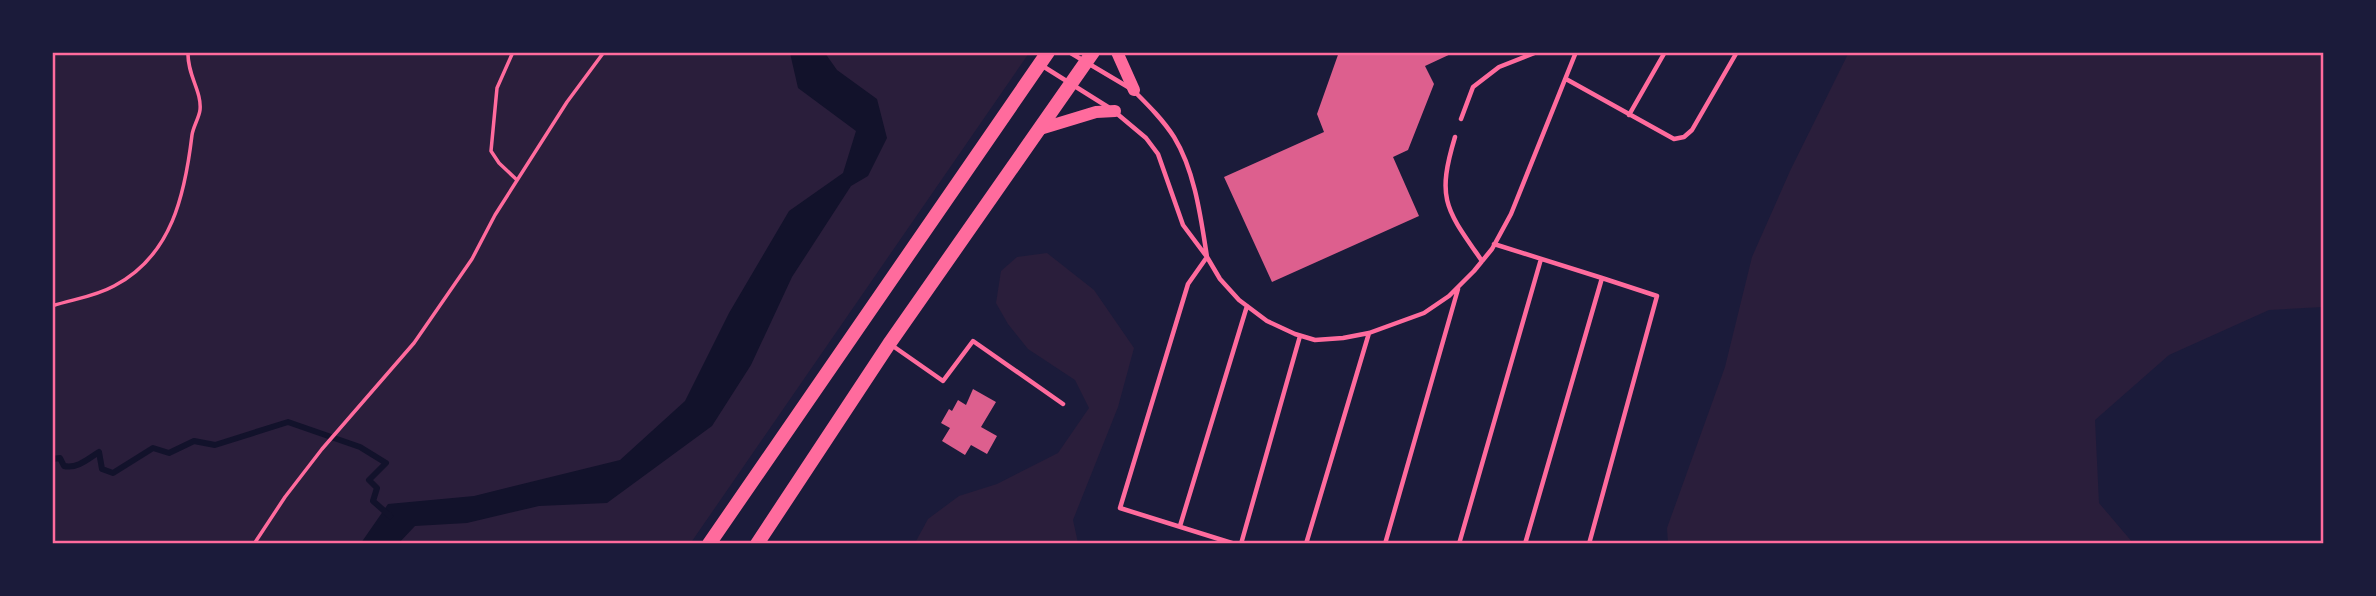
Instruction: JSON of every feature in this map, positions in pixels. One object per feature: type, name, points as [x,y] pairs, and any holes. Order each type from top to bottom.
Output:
[{"type":"main road","points":[[1117,52],[1134,90]]},
{"type":"main road","points":[[709,544],[1043,58]]},
{"type":"main road","points":[[757,544],[889,344],[1089,58]]},
{"type":"main road","points":[[1040,129],[1081,115],[1115,111]]},
{"type":"lane","points":[[1069,52],[1089,58],[1134,90],[1159,116],[1176,140],[1197,195],[1208,257],[1188,284],[1120,508],[1235,544]]},
{"type":"lane","points":[[1461,119],[1473,87],[1499,66],[1537,52]]},
{"type":"lane","points":[[1043,58],[1071,85],[1115,111],[1146,138],[1158,154],[1183,225],[1208,257],[1220,279],[1239,300],[1267,321],[1315,340],[1369,333],[1424,313],[1459,286],[1482,261],[1511,214],[1576,52]]},
{"type":"lane","points":[[1629,115],[1665,52]]},
{"type":"lane","points":[[1566,79],[1674,139],[1684,137],[1702,116],[1737,52]]},
{"type":"lane","points":[[1455,137],[1446,167],[1444,193],[1453,219],[1482,261]]},
{"type":"lane","points":[[1494,244],[1657,296],[1589,544]]},
{"type":"lane","points":[[1459,544],[1541,259]]},
{"type":"lane","points":[[1525,544],[1602,278]]},
{"type":"lane","points":[[1385,544],[1459,286]]},
{"type":"lane","points":[[1180,526],[1247,306]]},
{"type":"lane","points":[[1306,544],[1369,333]]},
{"type":"lane","points":[[1241,544],[1300,336]]},
{"type":"lane","points":[[889,344],[943,381],[973,341],[1063,404]]},
{"type":"path","points":[[52,306],[93,296],[136,272],[155,250],[175,219],[184,192],[193,131],[200,111],[199,95],[191,77],[188,52]]},
{"type":"path","points":[[513,52],[498,88],[491,151],[517,180]]},
{"type":"path","points":[[254,544],[285,497],[322,449],[414,343],[472,260],[495,215],[567,102],[604,52]]},
{"type":"shaded area","points":[[1849,52],[2323,53],[2323,307],[2269,310],[2169,355],[2095,420],[2099,503],[2133,543],[1668,543],[1667,528],[1725,367],[1752,257],[1790,171]]},
{"type":"shaded area","points":[[52,53],[1029,53],[690,544],[53,543]]},
{"type":"shaded area","points":[[790,53],[825,53],[837,70],[877,99],[887,138],[868,176],[851,186],[792,277],[751,365],[712,426],[607,503],[539,506],[467,523],[415,526],[399,543],[361,543],[388,504],[474,496],[620,460],[685,401],[729,313],[789,211],[843,173],[856,131],[798,88]]},
{"type":"shaded area","points":[[1047,253],[1094,290],[1134,348],[1118,407],[1073,520],[1078,543],[915,543],[928,519],[959,496],[997,484],[1058,453],[1089,408],[1075,380],[1028,349],[1008,324],[996,303],[1001,271],[1017,257]]},
{"type":"building","points":[[1339,52],[1455,52],[1425,66],[1434,84],[1408,150],[1393,157],[1419,216],[1272,282],[1224,177],[1324,132],[1317,114]]},
{"type":"building","points":[[973,389],[996,402],[981,427],[997,436],[987,454],[971,445],[965,455],[942,441],[950,428],[941,423],[949,409],[952,411],[958,400],[966,405]]},
{"type":"waterway","points":[[52,459],[60,458],[64,466],[73,466],[99,452],[102,469],[113,473],[153,448],[169,453],[194,441],[215,445],[288,422],[360,447],[386,463],[369,480],[377,488],[373,501],[390,516]]}]
